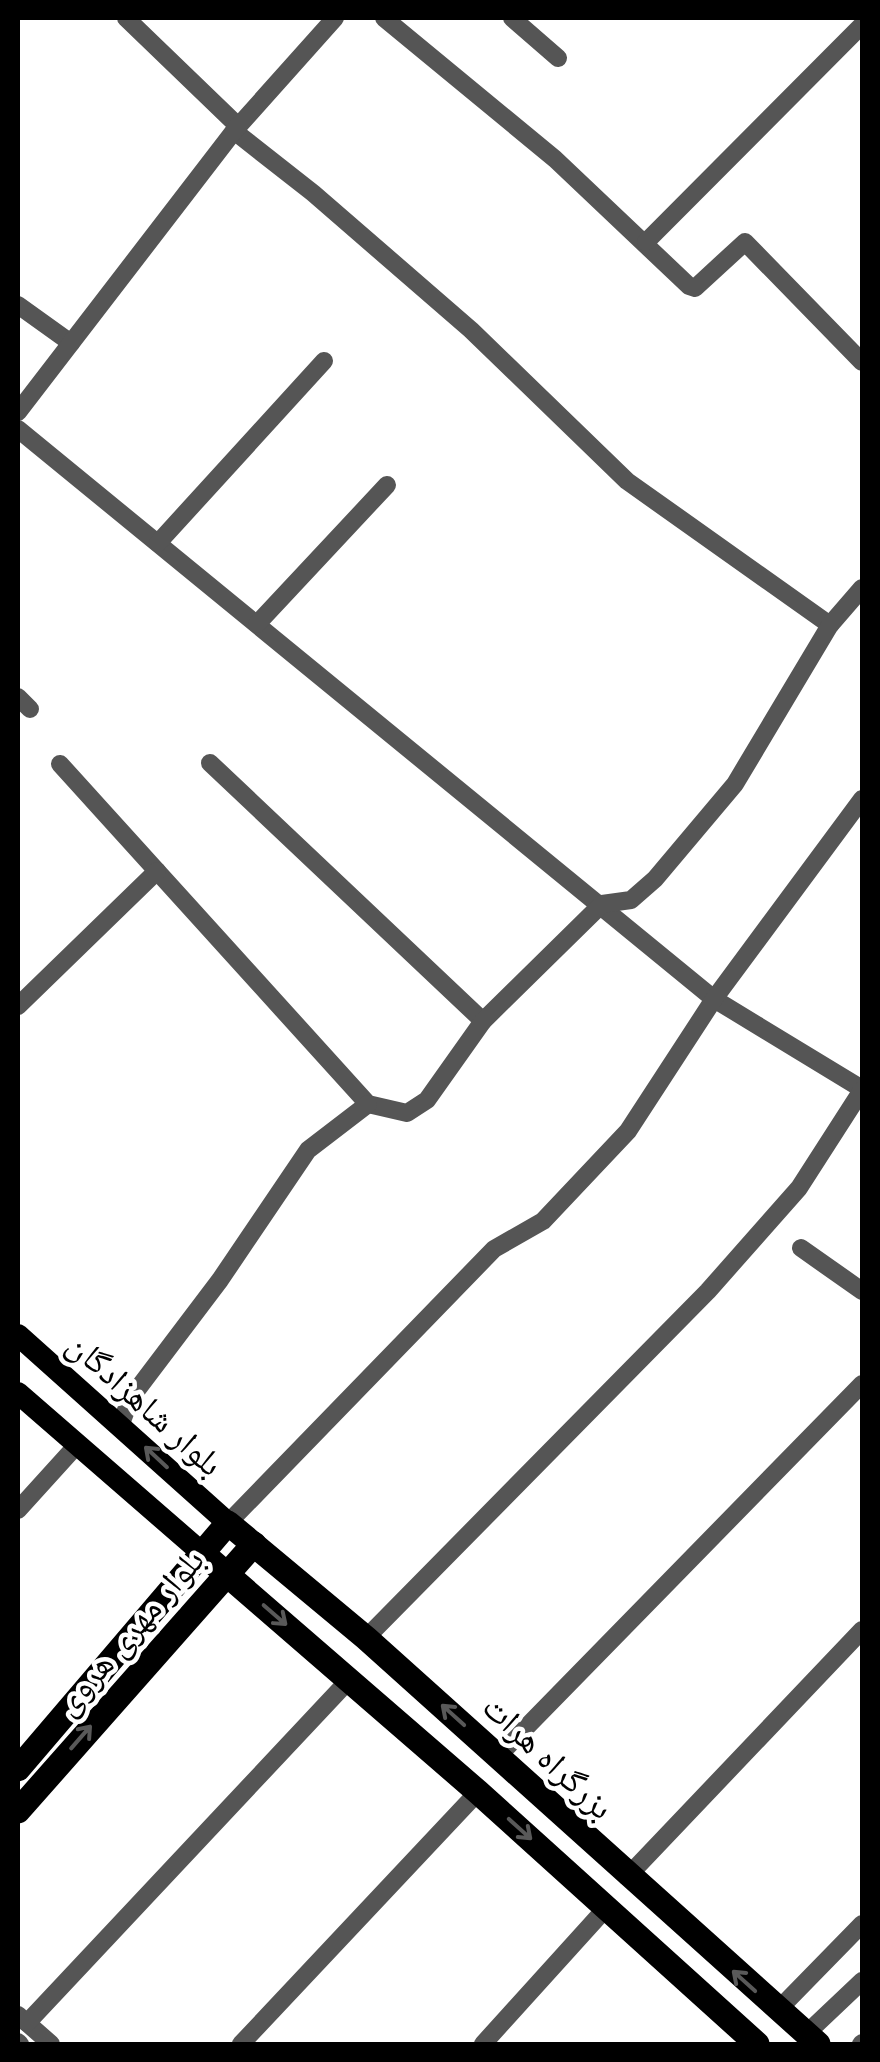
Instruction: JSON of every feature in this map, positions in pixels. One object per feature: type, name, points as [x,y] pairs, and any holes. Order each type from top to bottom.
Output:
[{"type":"highway","name":"بزرگراه هرات","points":[[228,1523],[366,1638],[812,2039]]},
{"type":"highway","name":"بلوار مهری هروی","points":[[18,1769],[228,1523]]},
{"type":"highway","name":"بلوار مهری هروی","points":[[18,1811],[254,1544]]},
{"type":"highway","name":"بزرگراه هرات","points":[[201,1552],[607,1907],[741,2040]]},
{"type":"main road","name":"بلوار شاهزادگان","points":[[18,1335],[228,1523]]},
{"type":"main road","points":[[18,1394],[201,1552]]},
{"type":"street","points":[[126,18],[236,129],[471,330],[626,481],[830,625]]},
{"type":"street","points":[[20,404],[236,129],[335,18]]},
{"type":"street","points":[[384,18],[555,160],[692,288],[745,242],[862,362]]},
{"type":"street","points":[[512,18],[558,58]]},
{"type":"street","points":[[646,242],[862,26]]},
{"type":"street","points":[[18,305],[70,343]]},
{"type":"street","points":[[158,543],[324,361]]},
{"type":"street","points":[[18,429],[714,999],[858,1086]]},
{"type":"street","points":[[258,624],[388,485]]},
{"type":"street","points":[[60,764],[368,1104],[408,1113],[427,1100],[483,1021],[602,904],[631,900],[654,879],[734,784],[830,625],[862,588]]},
{"type":"street","points":[[210,763],[483,1021]]},
{"type":"street","points":[[228,1523],[494,1249],[543,1221],[628,1131],[714,999],[862,800]]},
{"type":"street","points":[[18,1006],[157,871]]},
{"type":"street","points":[[366,1638],[708,1291],[799,1188],[858,1086],[862,1063]]},
{"type":"street","points":[[121,1424],[130,1399],[220,1280],[308,1150],[368,1104]]},
{"type":"street","points":[[801,1248],[862,1292]]},
{"type":"street","points":[[498,1756],[862,1385]]},
{"type":"street","points":[[18,1510],[76,1446]]},
{"type":"street","points":[[628,1877],[862,1630]]},
{"type":"street","points":[[51,2044],[22,2019],[349,1680]]},
{"type":"street","points":[[241,2044],[478,1792]]},
{"type":"street","points":[[483,2044],[607,1907]]},
{"type":"street","points":[[777,2011],[862,1924]]},
{"type":"street","points":[[812,2039],[862,1981]]}]
